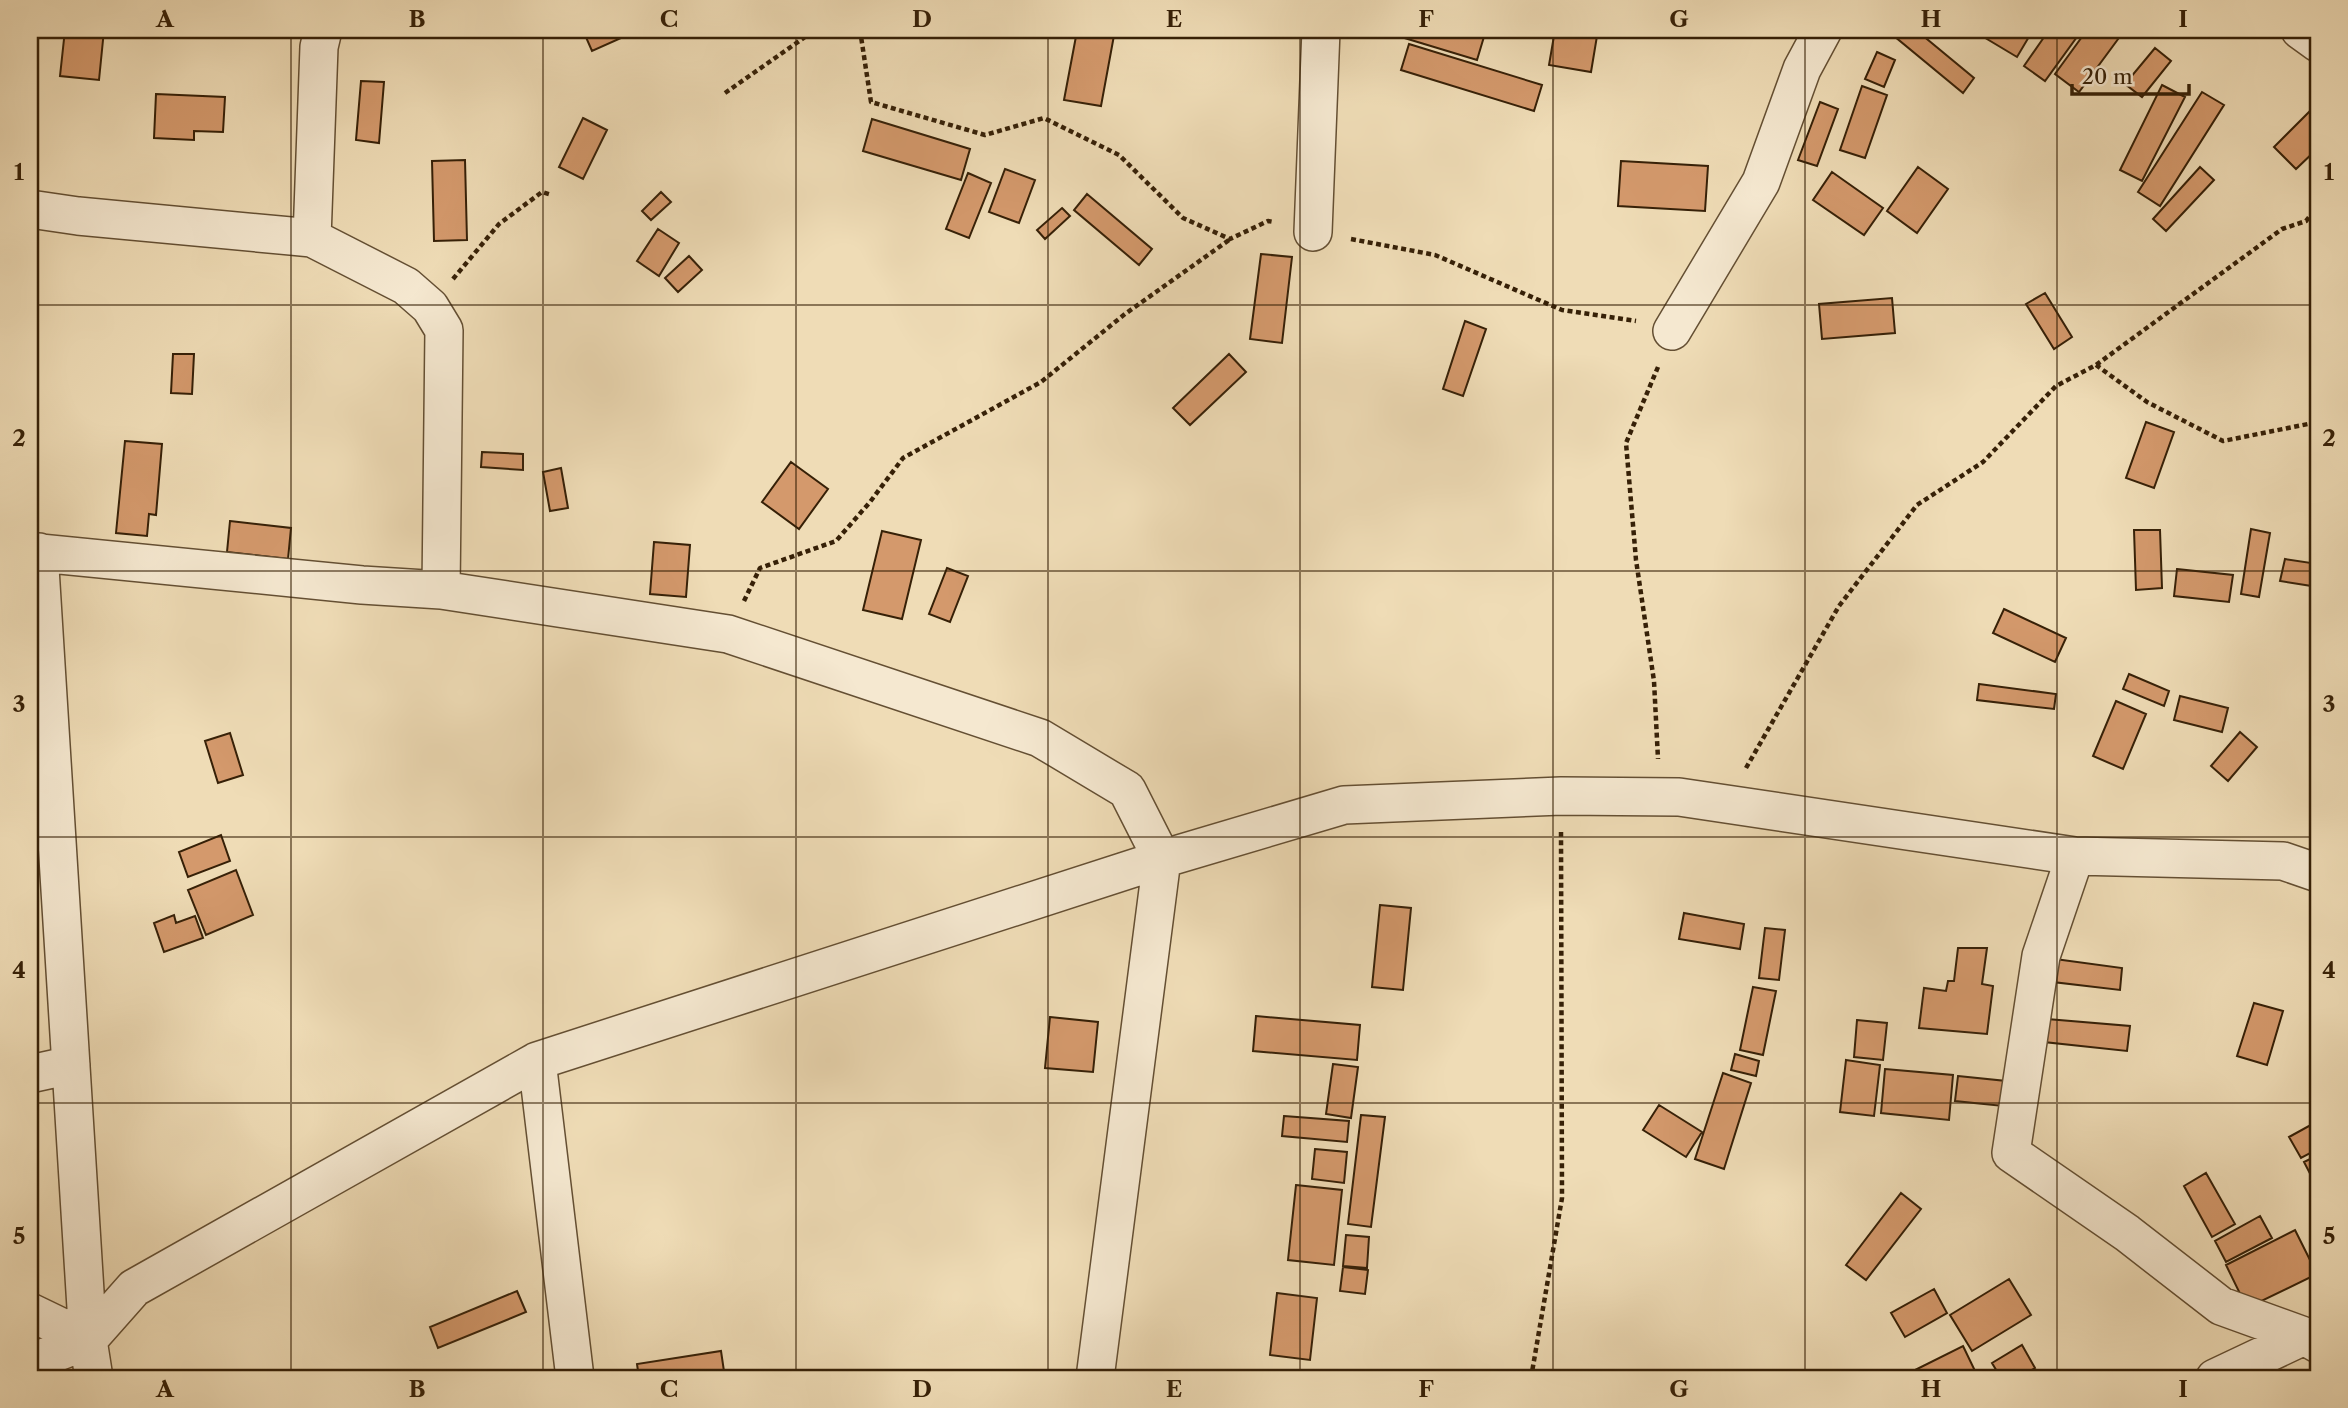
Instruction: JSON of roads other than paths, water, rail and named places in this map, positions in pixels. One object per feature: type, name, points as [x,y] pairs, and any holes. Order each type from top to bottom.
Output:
[{"type":"street","points":[[312,238],[319,47],[323,30]]},
{"type":"street","points":[[1313,232],[1321,30]]},
{"type":"street","points":[[1672,331],[1760,182],[1802,69],[1823,30]]},
{"type":"street","points":[[2300,30],[2318,43]]},
{"type":"street","points":[[30,209],[312,238],[406,286],[430,307],[444,330],[441,590]]},
{"type":"street","points":[[94,1378],[88,1340],[34,552],[362,585],[441,590],[728,634],[1040,738],[1127,790],[1162,859],[1095,1378]]},
{"type":"street","points":[[30,1363],[88,1340],[134,1288],[537,1061],[1162,859],[1344,805],[1561,796],[1679,797],[2075,856],[2283,861],[2318,873]]},
{"type":"street","points":[[2075,856],[2041,956],[2011,1153],[2127,1233],[2221,1306],[2311,1340]]},
{"type":"street","points":[[537,1061],[575,1378]]},
{"type":"street","points":[[30,1074],[71,1065]]},
{"type":"street","points":[[30,1312],[88,1340]]},
{"type":"street","points":[[2215,1378],[2311,1340]]}]
